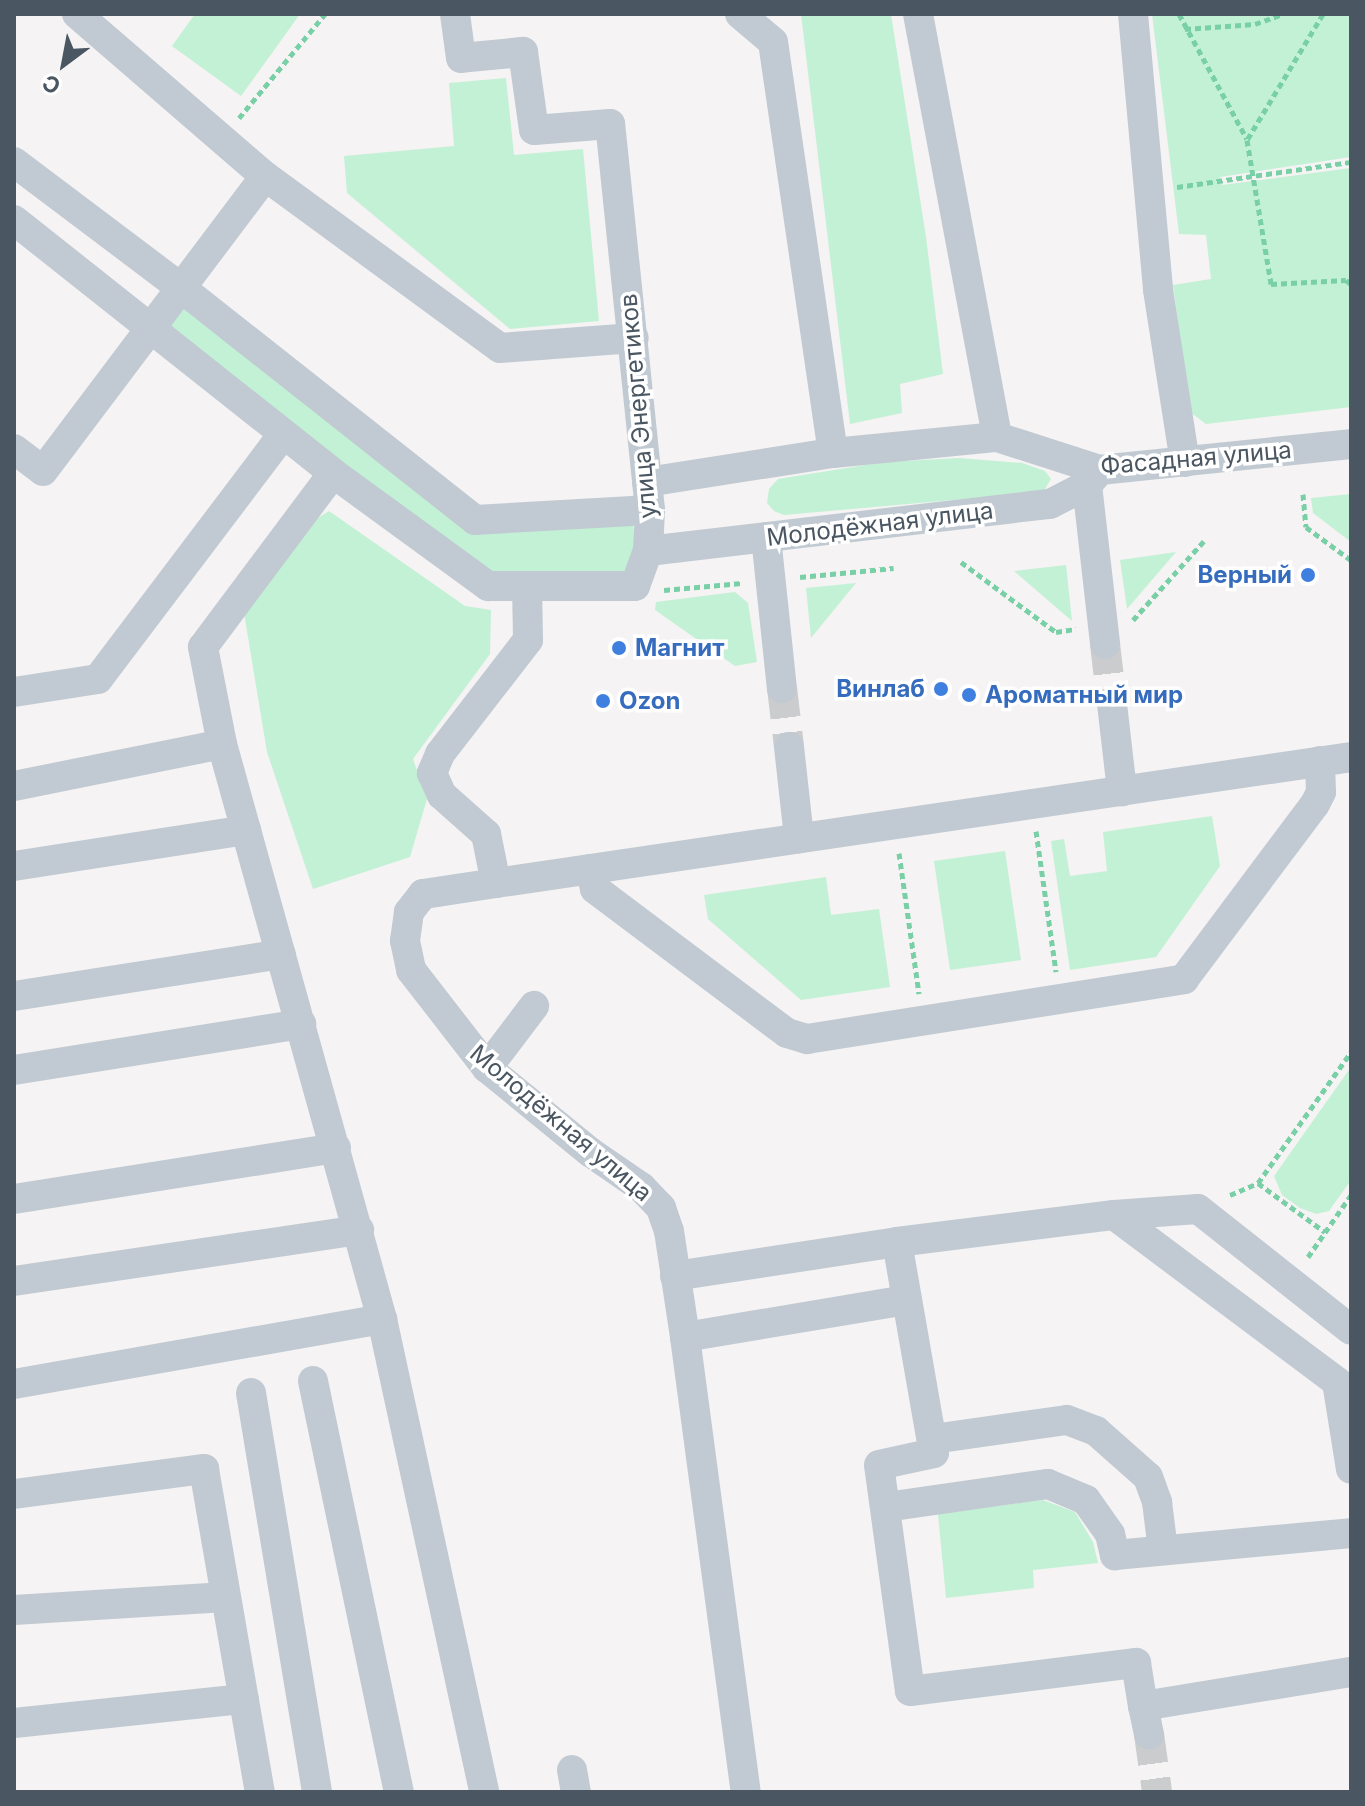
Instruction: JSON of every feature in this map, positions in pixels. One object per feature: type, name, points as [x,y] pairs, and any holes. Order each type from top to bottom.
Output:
[{"type":"street","points":[[77,14],[265,176],[500,348],[634,338]]},
{"type":"street","name":"улица Энергетиков","points":[[14,220],[333,473],[488,586],[635,586],[648,551],[649,496],[610,124],[534,130],[523,52],[461,58],[455,14]]},
{"type":"street","points":[[740,14],[773,42],[833,453]]},
{"type":"street","points":[[14,162],[180,287],[475,520],[649,496],[765,464],[833,453],[997,437],[918,14]]},
{"type":"street","points":[[1133,14],[1158,290],[1185,462]]},
{"type":"street","points":[[14,449],[43,471],[265,176]]},
{"type":"street","points":[[14,692],[98,679],[283,434]]},
{"type":"street","name":"Фасадная улица","points":[[997,437],[1094,478],[1185,462],[1351,444]]},
{"type":"street","points":[[333,473],[203,647],[222,744],[382,1319],[484,1792]]},
{"type":"street","points":[[1094,478],[1105,644]]},
{"type":"street","name":"Молодёжная улица","points":[[648,551],[1050,504],[1094,478]]},
{"type":"street","points":[[766,537],[782,688]]},
{"type":"street","points":[[496,883],[486,834],[442,795],[432,773],[440,754],[528,640],[527,586]]},
{"type":"street","points":[[1112,704],[1122,791]]},
{"type":"street","points":[[14,786],[222,744]]},
{"type":"street","points":[[789,747],[799,838]]},
{"type":"street","name":"Молодёжная улица","points":[[746,1792],[685,1337],[669,1231],[661,1208],[641,1187],[590,1152],[487,1068],[411,970],[405,941],[409,912],[423,894],[1351,757]]},
{"type":"street","points":[[591,869],[595,889],[797,1039],[1060,1001],[1174,983],[1191,974],[1315,804],[1321,792],[1320,761]]},
{"type":"street","points":[[14,866],[246,830]]},
{"type":"street","points":[[14,996],[281,954]]},
{"type":"street","points":[[487,1068],[534,1006]]},
{"type":"street","points":[[14,1070],[301,1024]]},
{"type":"street","points":[[14,1199],[336,1148]]},
{"type":"street","points":[[675,1276],[897,1242],[1114,1215],[1198,1209],[1351,1330]]},
{"type":"street","points":[[1114,1215],[1344,1380],[1351,1469]]},
{"type":"street","points":[[14,1281],[359,1230]]},
{"type":"street","points":[[897,1242],[934,1453],[879,1465],[910,1691],[1136,1663],[1146,1720],[1351,1672]]},
{"type":"street","points":[[685,1337],[907,1300]]},
{"type":"street","points":[[14,1384],[382,1319]]},
{"type":"street","points":[[313,1381],[399,1792]]},
{"type":"street","points":[[251,1393],[317,1792]]},
{"type":"street","points":[[933,1439],[1067,1420],[1096,1431],[1148,1477],[1157,1502],[1163,1550]]},
{"type":"street","points":[[14,1494],[204,1469],[260,1792]]},
{"type":"street","points":[[886,1507],[1048,1484],[1086,1500],[1110,1534],[1115,1555],[1351,1533]]},
{"type":"street","points":[[14,1610],[226,1597]]},
{"type":"street","points":[[14,1723],[244,1699]]},
{"type":"path","points":[[238,119],[325,14]]},
{"type":"path","points":[[1179,14],[1247,140],[1271,284],[1346,280],[1351,284]]},
{"type":"path","points":[[1185,29],[1255,24],[1282,14]]},
{"type":"path","points":[[1247,140],[1323,14]]},
{"type":"path","points":[[1148,192],[1351,162]]},
{"type":"path","points":[[1303,494],[1306,527],[1351,560]]},
{"type":"path","points":[[1032,804],[1060,1001]]},
{"type":"path","points":[[895,824],[924,1021]]},
{"type":"path","points":[[1198,1209],[1258,1183],[1351,1052]]},
{"type":"path","points":[[1258,1183],[1325,1232]]},
{"type":"path","points":[[1290,1282],[1351,1195]]},
{"type":"green space","points":[[195,14],[300,14],[241,96],[172,46]]},
{"type":"green space","points":[[801,14],[891,14],[926,237],[943,374],[900,384],[902,413],[850,424]]},
{"type":"green space","points":[[1152,14],[1351,14],[1351,157],[1220,177],[1222,185],[1351,168],[1351,407],[1206,424],[1190,412],[1173,285],[1211,279],[1206,235],[1179,234]]},
{"type":"green space","points":[[506,78],[514,155],[583,149],[599,321],[510,329],[347,193],[344,156],[454,146],[449,83]]},
{"type":"green space","points":[[184,304],[472,531],[633,523],[636,548],[624,575],[489,573],[341,464],[166,325]]},
{"type":"green space","points":[[959,458],[1022,463],[1045,471],[1051,479],[1045,489],[1032,493],[784,515],[774,511],[767,503],[769,489],[778,479],[884,462]]},
{"type":"green space","points":[[1351,494],[1351,542],[1313,513],[1311,498]]},
{"type":"green space","points":[[329,511],[465,606],[491,610],[490,654],[413,759],[427,799],[410,857],[313,889],[267,752],[244,613],[302,528]]},
{"type":"green space","points":[[1176,552],[1127,609],[1120,560]]},
{"type":"green space","points":[[1066,565],[1072,621],[1014,571]]},
{"type":"green space","points":[[856,583],[811,638],[806,588]]},
{"type":"green space","points":[[735,592],[748,603],[757,662],[735,666],[655,610],[656,602]]},
{"type":"green space","points":[[1212,816],[1220,866],[1156,957],[1070,970],[1051,841],[1064,839],[1070,876],[1107,871],[1103,832]]},
{"type":"green space","points":[[1005,851],[1021,960],[950,970],[934,861]]},
{"type":"green space","points":[[826,877],[831,915],[879,909],[890,987],[801,1000],[708,919],[704,895]]},
{"type":"green space","points":[[1351,1067],[1351,1180],[1329,1211],[1316,1214],[1300,1208],[1282,1195],[1274,1176]]},
{"type":"green space","points":[[1043,1500],[1075,1512],[1093,1542],[1098,1563],[1033,1570],[1034,1588],[946,1598],[938,1514]]},
{"type":"tunnel","points":[[1105,644],[1112,704]]},
{"type":"tunnel","points":[[782,688],[789,747]]},
{"type":"tunnel","points":[[1149,1734],[1157,1792]]},
{"type":"place","name":"Верный","points":[[1308,575]]},
{"type":"place","name":"Магнит","points":[[619,648]]},
{"type":"place","name":"Винлаб","points":[[941,689]]},
{"type":"place","name":"Ароматный мир","points":[[969,695]]},
{"type":"place","name":"Ozon","points":[[603,701]]}]
